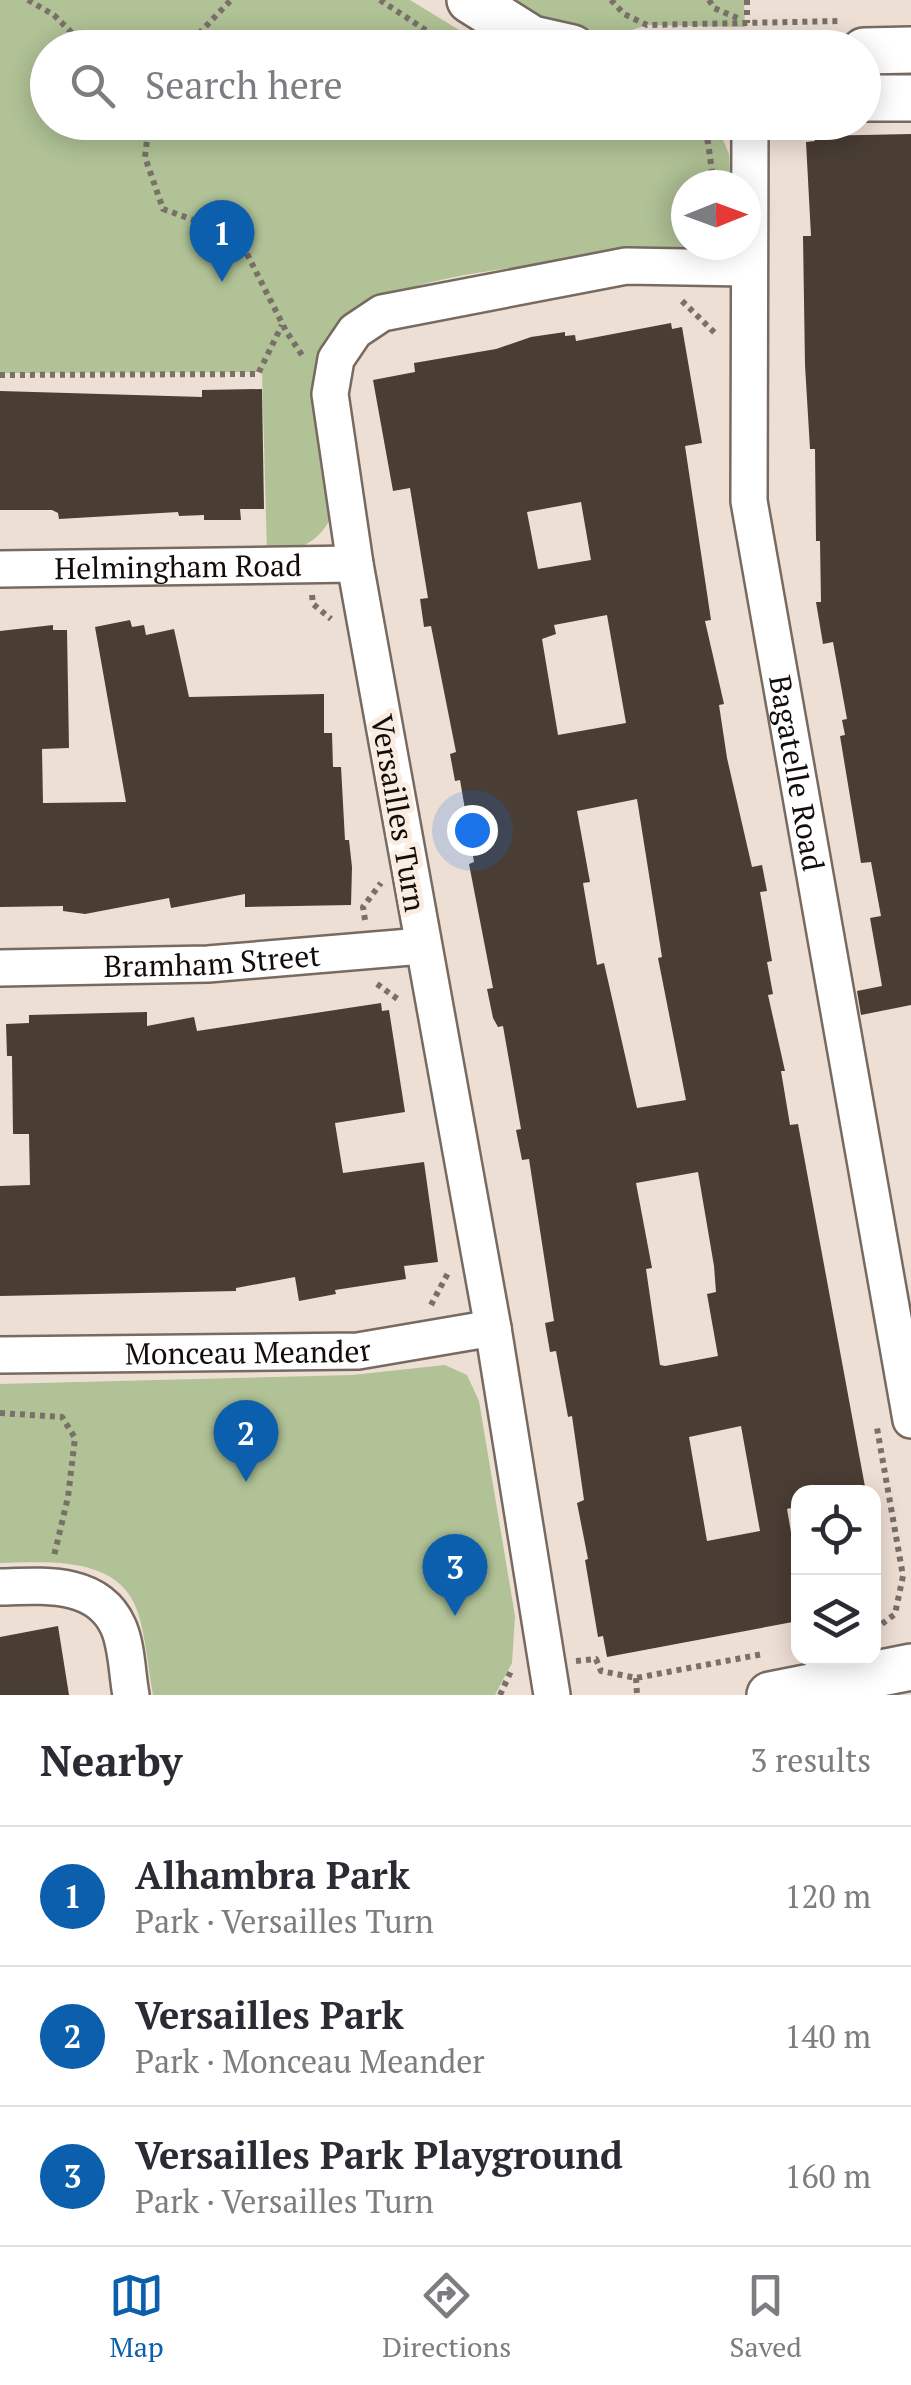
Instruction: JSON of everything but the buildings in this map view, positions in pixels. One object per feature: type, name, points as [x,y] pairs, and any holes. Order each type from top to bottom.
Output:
[{"type":"street","points":[[470,0],[518,30]]},
{"type":"street","points":[[881,42],[911,50]]},
{"type":"street","points":[[881,98],[911,98]]},
{"type":"street","name":"Bagatelle Road","points":[[750,140],[746,268],[749,500],[911,1420]]},
{"type":"street","name":"Versailles Turn","points":[[550,1679],[492,1328],[356,564],[330,394],[336,359],[354,331],[382,313],[626,266],[746,268]]},
{"type":"street","name":"Helmingham Road","points":[[0,569],[356,564]]},
{"type":"street","name":"Bramham Street","points":[[0,968],[208,964],[422,946]]},
{"type":"street","name":"Monceau Meander","points":[[0,1355],[358,1350],[492,1328]]},
{"type":"street","points":[[0,1588],[47,1586],[99,1600],[119,1626],[131,1695]]},
{"type":"street","points":[[770,1695],[911,1663]]},
{"type":"path","points":[[28,0],[54,15],[69,30]]},
{"type":"path","points":[[202,30],[231,0]]},
{"type":"path","points":[[380,0],[425,30]]},
{"type":"path","points":[[611,0],[624,14],[647,25],[747,23],[808,30]]},
{"type":"path","points":[[710,0],[714,8],[747,23]]},
{"type":"path","points":[[747,0],[747,23]]},
{"type":"path","points":[[147,140],[145,157],[163,209],[238,236],[282,324],[312,368]]},
{"type":"path","points":[[707,140],[711,170]]},
{"type":"path","points":[[666,300],[681,300],[716,332],[716,351]]},
{"type":"path","points":[[0,375],[258,374],[282,324]]},
{"type":"path","points":[[369,951],[372,980],[408,1007]]},
{"type":"path","points":[[438,1338],[430,1301],[453,1267]]},
{"type":"path","points":[[0,1413],[62,1417],[74,1438],[68,1498],[47,1586]]},
{"type":"path","points":[[876,1424],[903,1576],[895,1614],[881,1625]]},
{"type":"path","points":[[500,1695],[514,1666],[550,1679],[596,1659],[601,1671],[636,1678],[780,1651]]},
{"type":"path","points":[[636,1678],[637,1695]]},
{"type":"green space","points":[[0,0],[410,0],[459,30],[30,30],[30,140],[723,140],[730,170],[671,170],[671,251],[475,273],[390,295],[355,311],[332,516],[320,534],[306,544],[267,552],[262,372],[0,373]]},
{"type":"green space","points":[[497,0],[744,0],[745,27],[647,25],[632,30],[572,30]]},
{"type":"green space","points":[[445,1365],[467,1375],[479,1401],[515,1616],[512,1663],[495,1695],[153,1695],[137,1610],[128,1592],[114,1579],[79,1565],[0,1563],[0,1384],[352,1375]]},
{"type":"place","name":"Alhambra Park","points":[[222,282]]},
{"type":"place","name":"Versailles Park","points":[[246,1482]]},
{"type":"place","name":"Versailles Park Playground","points":[[455,1616]]}]
